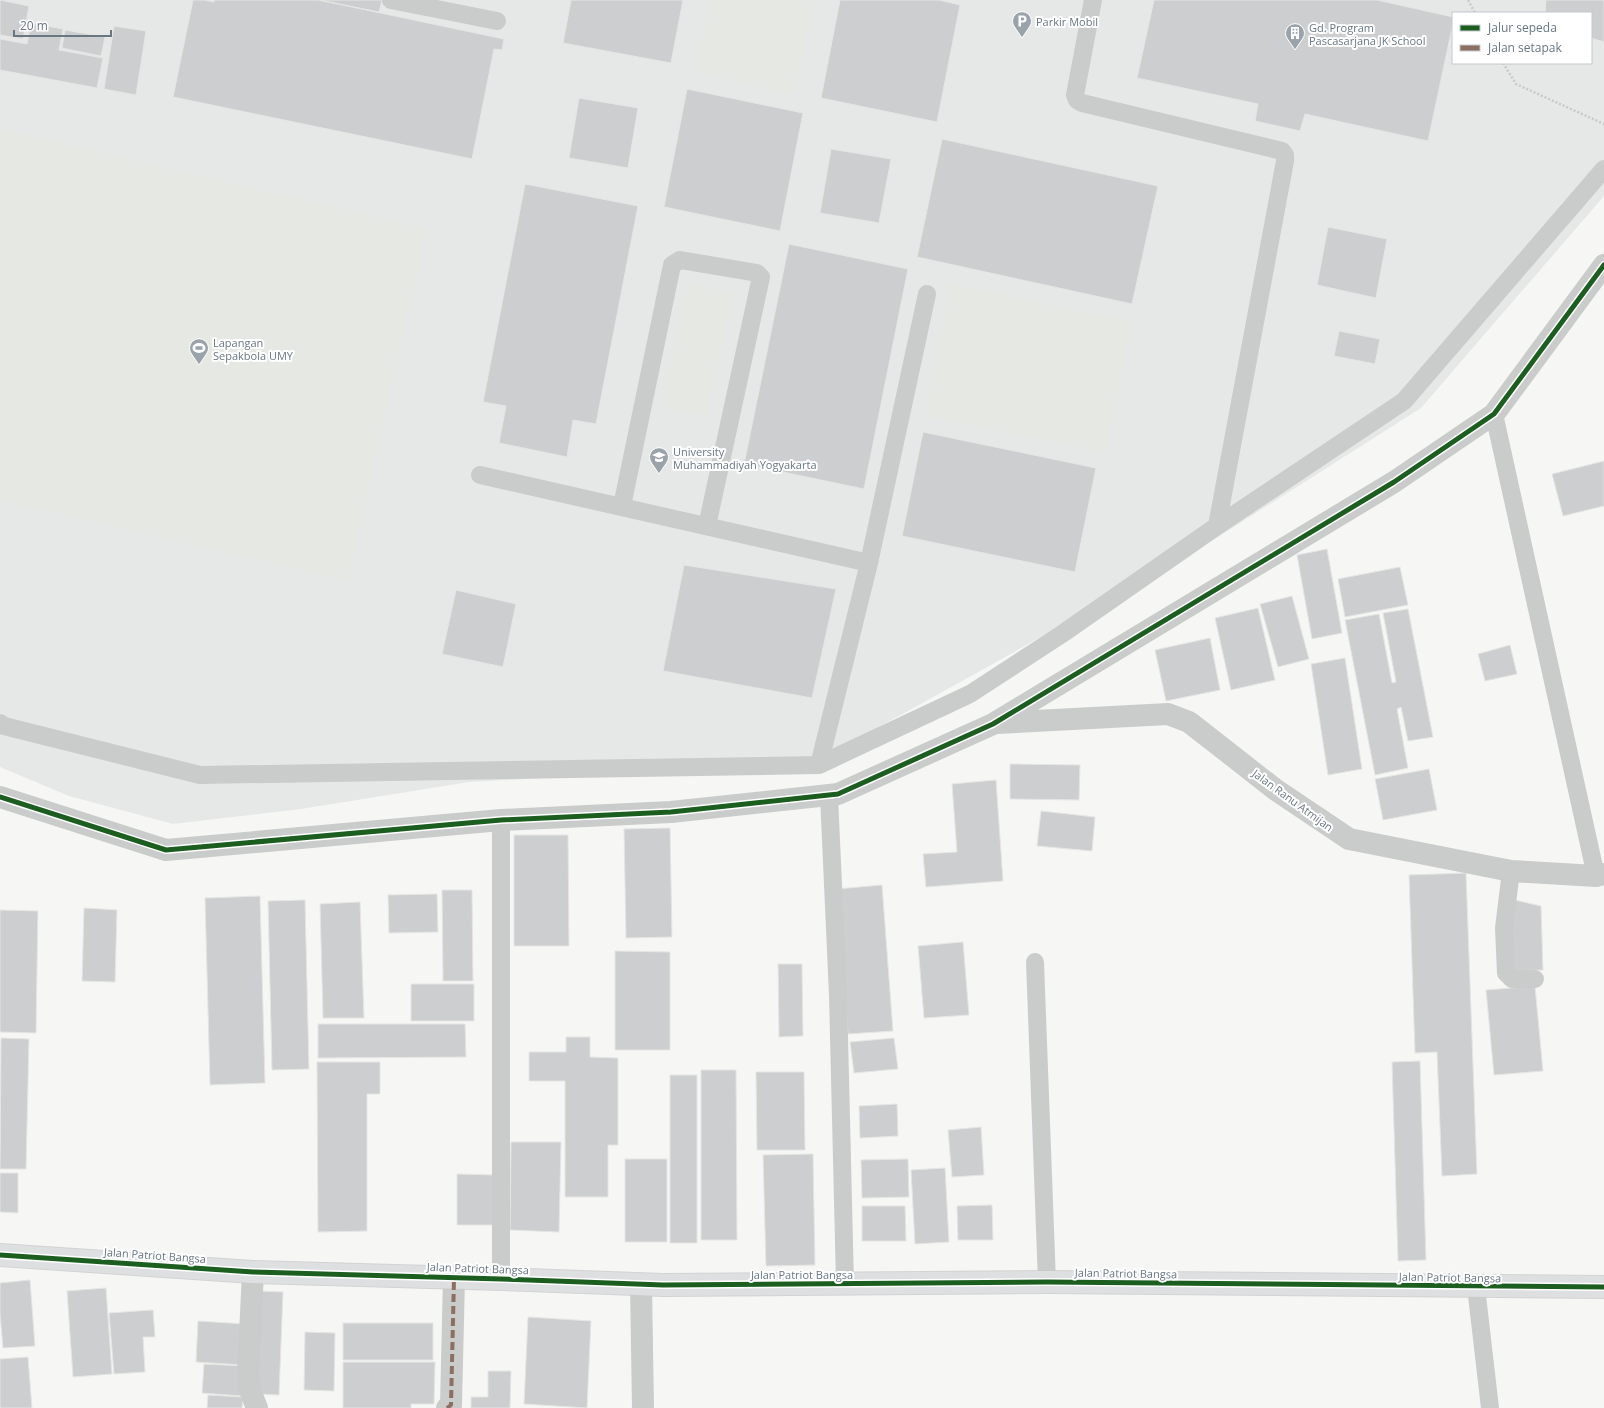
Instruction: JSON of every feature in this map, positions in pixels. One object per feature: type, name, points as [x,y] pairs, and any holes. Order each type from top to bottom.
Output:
[{"type":"street","points":[[0,797],[166,850],[501,820],[671,812],[838,794],[993,724],[1394,482],[1494,414],[1604,265]]},
{"type":"street","name":"Jalan Ranu Atmijan","points":[[993,724],[1168,714],[1189,722],[1276,790],[1349,839],[1511,871],[1601,876]]},
{"type":"street","name":"Jalan Patriot Bangsa","points":[[0,1255],[253,1272],[663,1285],[1047,1282],[1604,1287]]},
{"type":"street","points":[[253,1272],[248,1376],[249,1388],[257,1408]]},
{"type":"street","points":[[447,1408],[451,1405],[454,1278]]},
{"type":"street","points":[[641,1284],[643,1408]]},
{"type":"lane","points":[[391,0],[497,21]]},
{"type":"lane","points":[[1093,0],[1075,95],[1077,100],[1082,104],[1282,152],[1285,155],[1286,161],[1218,526]]},
{"type":"lane","points":[[0,723],[12,728],[200,775],[819,765],[970,694],[1062,634],[1405,399],[1604,168]]},
{"type":"lane","points":[[622,506],[672,265],[680,260],[757,273],[761,277],[707,526]]},
{"type":"lane","points":[[819,765],[869,563],[927,294]]},
{"type":"lane","points":[[1494,414],[1601,876]]},
{"type":"lane","points":[[480,475],[869,563]]},
{"type":"lane","points":[[829,796],[838,996],[845,1284]]},
{"type":"lane","points":[[501,820],[501,1279]]},
{"type":"lane","points":[[1511,871],[1504,928],[1506,973],[1512,979],[1535,979]]},
{"type":"lane","points":[[1035,962],[1047,1282]]},
{"type":"lane","points":[[1476,1287],[1490,1408]]},
{"type":"path","points":[[1468,0],[1474,12]]},
{"type":"path","points":[[1505,64],[1516,84],[1604,124]]},
{"type":"shaded area","name":"University Muhammadiyah Yogyakarta","points":[[0,0],[1604,0],[1604,196],[1421,408],[1218,537],[823,758],[676,771],[469,782],[301,809],[173,824],[69,796],[0,767]]},
{"type":"shaded area","points":[[710,0],[816,0],[794,95],[694,72]]},
{"type":"shaded area","name":"Lapangan Sepakbola UMY","points":[[0,129],[428,229],[348,581],[0,500]]},
{"type":"shaded area","points":[[688,284],[734,294],[707,416],[661,405]]},
{"type":"shaded area","points":[[951,284],[1133,322],[1106,453],[925,415]]},
{"type":"building","points":[[0,0],[29,6],[23,39],[0,35]]},
{"type":"building","points":[[193,0],[214,2],[214,0],[319,0],[504,39],[502,50],[494,49],[472,159],[173,97]]},
{"type":"building","points":[[319,0],[382,0],[379,12]]},
{"type":"building","points":[[571,0],[683,0],[671,63],[563,43]]},
{"type":"building","points":[[840,0],[939,0],[960,5],[937,122],[821,98]]},
{"type":"building","name":"Gd. Program Pascasarjana JK School","points":[[1154,0],[1377,0],[1452,17],[1452,28],[1428,141],[1305,114],[1300,131],[1255,121],[1258,104],[1137,78]]},
{"type":"building","points":[[1546,0],[1604,0],[1604,42],[1592,38],[1592,12],[1545,12]]},
{"type":"building","points":[[31,23],[63,29],[59,50],[103,58],[97,88],[0,70],[0,39],[27,44]]},
{"type":"building","points":[[114,26],[146,31],[136,95],[104,89]]},
{"type":"building","points":[[65,30],[105,37],[101,56],[62,48]]},
{"type":"building","points":[[687,89],[803,113],[780,231],[664,207]]},
{"type":"building","points":[[579,98],[638,108],[628,168],[569,158]]},
{"type":"building","points":[[942,139],[1158,186],[1132,304],[917,257]]},
{"type":"building","points":[[831,149],[891,159],[879,223],[820,213]]},
{"type":"building","points":[[525,184],[638,206],[596,424],[573,420],[567,457],[499,443],[506,406],[483,402]]},
{"type":"building","points":[[1328,227],[1387,239],[1376,298],[1317,285]]},
{"type":"building","points":[[789,244],[908,269],[864,489],[744,464]]},
{"type":"building","points":[[1339,331],[1380,339],[1375,364],[1334,356]]},
{"type":"building","points":[[923,432],[1096,468],[1075,572],[902,536]]},
{"type":"building","points":[[1604,461],[1604,506],[1563,516],[1552,474]]},
{"type":"building","points":[[1327,549],[1342,633],[1312,639],[1297,555]]},
{"type":"building","points":[[684,565],[836,589],[812,698],[663,671]]},
{"type":"building","points":[[1400,567],[1408,605],[1345,617],[1338,579]]},
{"type":"building","points":[[456,590],[516,604],[503,667],[442,654]]},
{"type":"building","points":[[1292,596],[1309,659],[1278,667],[1260,604]]},
{"type":"building","points":[[1258,608],[1275,680],[1231,690],[1215,618]]},
{"type":"building","points":[[1408,609],[1433,737],[1408,741],[1401,707],[1397,709],[1408,768],[1375,775],[1345,620],[1379,614],[1392,683],[1396,682],[1383,613]]},
{"type":"building","points":[[1210,638],[1220,690],[1166,701],[1155,650]]},
{"type":"building","points":[[1510,645],[1517,674],[1485,681],[1478,654]]},
{"type":"building","points":[[1345,658],[1362,769],[1328,775],[1311,664]]},
{"type":"building","points":[[1010,764],[1080,765],[1079,800],[1010,799]]},
{"type":"building","points":[[1429,769],[1437,810],[1383,820],[1375,779]]},
{"type":"building","points":[[996,780],[1003,881],[926,887],[923,854],[957,852],[952,784]]},
{"type":"building","points":[[1041,811],[1095,817],[1092,851],[1037,846]]},
{"type":"building","points":[[670,828],[672,937],[626,938],[624,829]]},
{"type":"building","points":[[514,835],[568,835],[569,946],[514,946]]},
{"type":"building","points":[[1466,873],[1477,1174],[1442,1176],[1437,1052],[1415,1053],[1409,875]]},
{"type":"building","points":[[882,885],[893,1031],[848,1034],[837,889]]},
{"type":"building","points":[[442,890],[472,890],[473,981],[443,981]]},
{"type":"building","points":[[437,894],[438,932],[389,933],[388,895]]},
{"type":"building","points":[[260,896],[265,1083],[210,1085],[205,898]]},
{"type":"building","points":[[1510,899],[1541,906],[1543,970],[1512,971]]},
{"type":"building","points":[[305,900],[309,1069],[272,1070],[268,901]]},
{"type":"building","points":[[360,902],[364,1018],[323,1018],[320,904]]},
{"type":"building","points":[[84,908],[117,910],[115,982],[82,981]]},
{"type":"building","points":[[0,910],[38,911],[36,1033],[0,1032]]},
{"type":"building","points":[[963,942],[969,1015],[924,1018],[918,946]]},
{"type":"building","points":[[615,951],[670,952],[670,1050],[615,1050]]},
{"type":"building","points":[[778,964],[802,964],[803,1036],[779,1037]]},
{"type":"building","points":[[411,984],[474,984],[474,1021],[411,1021]]},
{"type":"building","points":[[1535,986],[1543,1071],[1494,1075],[1486,990]]},
{"type":"building","points":[[318,1024],[465,1024],[466,1057],[318,1058]]},
{"type":"building","points":[[566,1037],[590,1037],[590,1057],[618,1058],[618,1145],[608,1145],[608,1197],[565,1197],[565,1081],[529,1081],[529,1052],[566,1052]]},
{"type":"building","points":[[1,1038],[29,1039],[26,1169],[0,1169]]},
{"type":"building","points":[[894,1038],[898,1069],[854,1073],[850,1042]]},
{"type":"building","points":[[1420,1061],[1426,1260],[1398,1261],[1392,1062]]},
{"type":"building","points":[[317,1062],[380,1062],[380,1094],[367,1094],[367,1231],[318,1232]]},
{"type":"building","points":[[701,1070],[736,1070],[737,1240],[701,1240]]},
{"type":"building","points":[[756,1072],[804,1072],[805,1150],[757,1150]]},
{"type":"building","points":[[670,1075],[697,1075],[697,1243],[670,1243]]},
{"type":"building","points":[[897,1104],[898,1136],[860,1138],[859,1106]]},
{"type":"building","points":[[981,1127],[984,1175],[952,1177],[948,1130]]},
{"type":"building","points":[[511,1142],[561,1142],[559,1232],[510,1230]]},
{"type":"building","points":[[813,1154],[815,1265],[766,1266],[763,1155]]},
{"type":"building","points":[[625,1159],[667,1159],[667,1242],[625,1242]]},
{"type":"building","points":[[908,1159],[909,1197],[862,1198],[861,1160]]},
{"type":"building","points":[[945,1168],[949,1242],[915,1244],[911,1170]]},
{"type":"building","points":[[0,1173],[18,1173],[18,1213],[0,1212]]},
{"type":"building","points":[[457,1174],[494,1175],[493,1225],[457,1225]]},
{"type":"building","points":[[992,1205],[993,1240],[958,1240],[957,1206]]},
{"type":"building","points":[[862,1206],[905,1206],[906,1241],[862,1241]]},
{"type":"building","points":[[30,1280],[35,1346],[3,1348],[0,1314],[0,1283]]},
{"type":"building","points":[[106,1288],[112,1374],[73,1377],[67,1291]]},
{"type":"building","points":[[258,1291],[283,1292],[279,1395],[254,1394]]},
{"type":"building","points":[[153,1310],[155,1337],[143,1337],[145,1372],[114,1374],[109,1313]]},
{"type":"building","points":[[528,1317],[591,1321],[587,1408],[524,1404]]},
{"type":"building","points":[[198,1321],[245,1324],[243,1365],[196,1362]]},
{"type":"building","points":[[343,1323],[433,1323],[433,1360],[343,1360]]},
{"type":"building","points":[[305,1332],[335,1333],[334,1391],[304,1390]]},
{"type":"building","points":[[28,1357],[32,1408],[0,1408],[0,1359]]},
{"type":"building","points":[[343,1362],[435,1362],[434,1404],[411,1404],[411,1408],[343,1408]]},
{"type":"building","points":[[204,1364],[244,1366],[242,1396],[202,1393]]},
{"type":"building","points":[[488,1371],[511,1371],[510,1408],[471,1408],[471,1397],[488,1397]]},
{"type":"building","points":[[208,1395],[243,1397],[242,1408],[207,1408]]},
{"type":"marked path","points":[[447,1408],[451,1405],[454,1278]]},
{"type":"cycle path","points":[[0,797],[166,850],[501,820],[671,812],[838,794],[993,724],[1394,482],[1494,414],[1604,265]]},
{"type":"cycle path","points":[[0,1255],[253,1272],[663,1285],[1047,1282],[1604,1287]]},
{"type":"place","name":"Parkir Mobil","points":[[1022,38]]},
{"type":"place","name":"Gd. Program Pascasarjana JK School","points":[[1295,50]]},
{"type":"place","name":"Lapangan Sepakbola UMY","points":[[199,365]]},
{"type":"place","name":"University Muhammadiyah Yogyakarta","points":[[659,474]]}]
